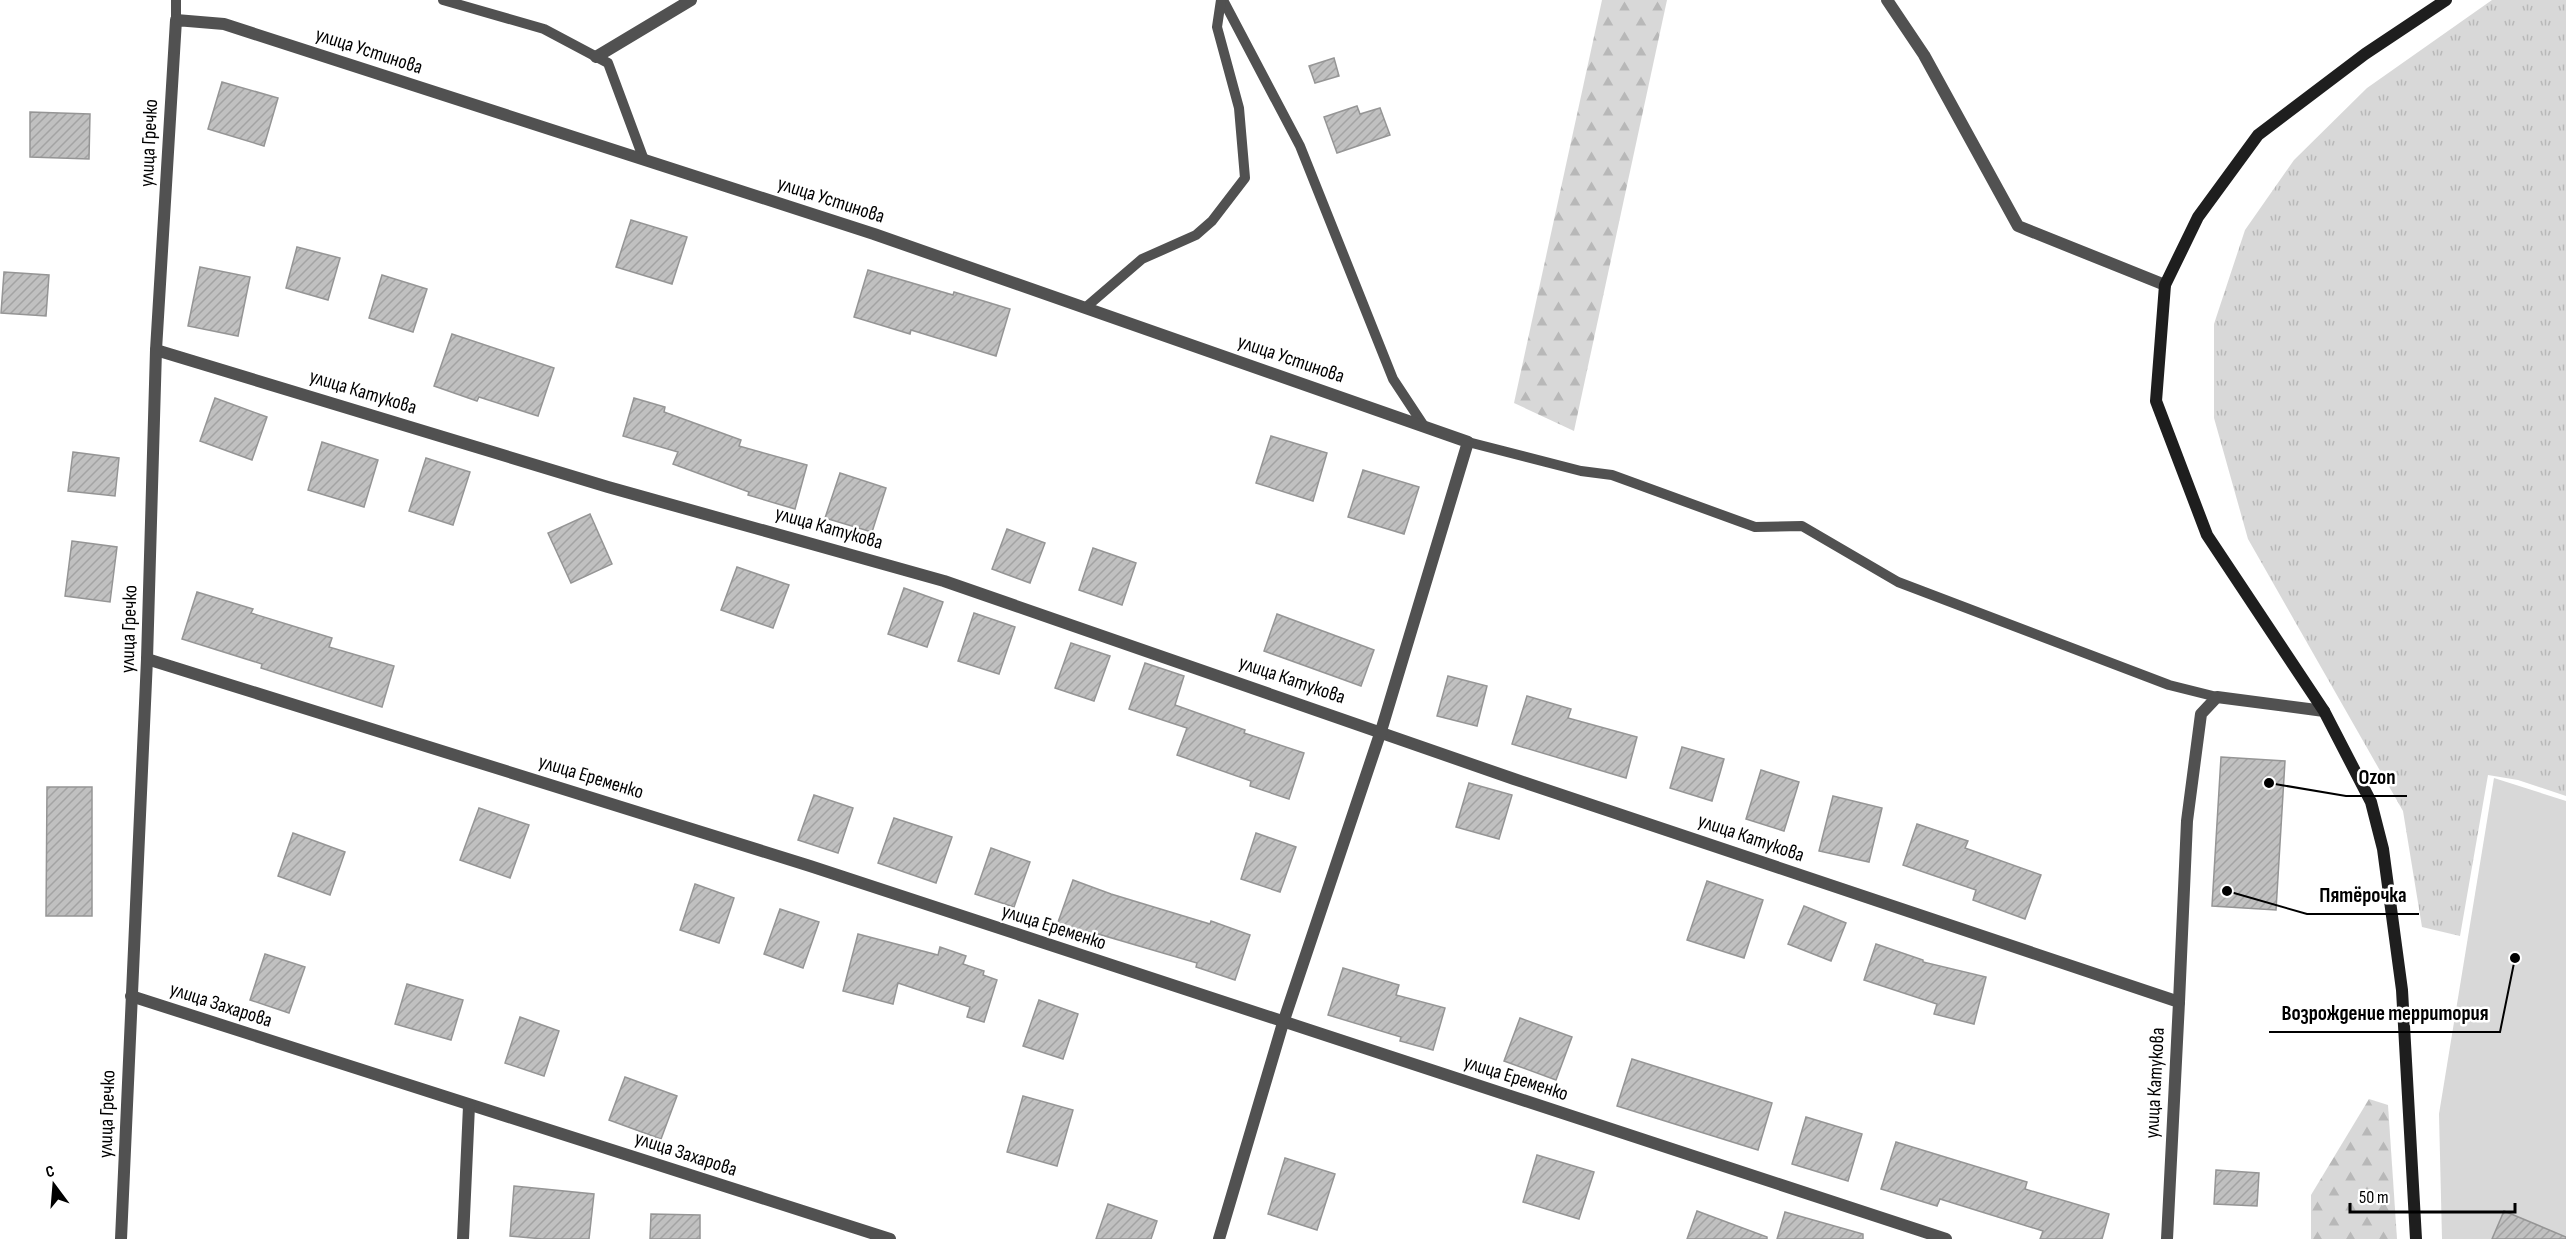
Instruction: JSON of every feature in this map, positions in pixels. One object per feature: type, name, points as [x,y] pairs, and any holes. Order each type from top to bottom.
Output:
[{"type":"main road","points":[[2415,1239],[2402,990],[2383,849],[2371,802],[2324,711],[2207,535],[2156,400],[2165,285],[2198,217],[2258,135],[2365,54],[2446,0]]},
{"type":"street","points":[[596,57],[691,0]]},
{"type":"street","points":[[1887,0],[1924,55],[2018,226],[2165,285]]},
{"type":"street","name":"улица Устинова","points":[[176,20],[224,24],[874,234],[1468,441]]},
{"type":"street","name":"улица Гречко","points":[[121,1239],[147,659],[156,350],[176,20]]},
{"type":"street","name":"улица Катукова","points":[[156,350],[608,487],[944,581],[1381,731],[1525,783],[2179,1002],[2167,1239]]},
{"type":"street","points":[[1219,1239],[1283,1023],[1381,731],[1468,441]]},
{"type":"street","name":"улица Еременко","points":[[147,659],[810,866],[1946,1239]]},
{"type":"street","points":[[2179,1002],[2187,821],[2201,714],[2217,697],[2324,711]]},
{"type":"street","name":"улица Захарова","points":[[131,996],[890,1239]]},
{"type":"street","points":[[464,1239],[470,1106]]},
{"type":"lane","points":[[176,0],[176,20]]},
{"type":"lane","points":[[443,0],[544,29],[608,63],[644,160]]},
{"type":"lane","points":[[1085,308],[1142,259],[1196,234],[1212,221],[1245,178],[1239,108],[1217,27],[1222,0]]},
{"type":"lane","points":[[1222,0],[1300,146],[1393,379],[1424,426]]},
{"type":"lane","points":[[1468,441],[1581,471],[1612,475],[1755,527],[1802,526],[1898,582],[2169,686],[2217,697]]},
{"type":"green space","points":[[1602,0],[1667,0],[1574,431],[1514,403]]},
{"type":"green space","points":[[2492,0],[2566,0],[2566,796],[2518,780],[2488,775],[2460,936],[2422,927],[2403,811],[2248,539],[2214,418],[2214,324],[2245,230],[2294,160],[2367,88]]},
{"type":"green space","points":[[2494,778],[2566,801],[2566,1239],[2442,1239],[2439,1114]]},
{"type":"green space","points":[[2369,1099],[2388,1105],[2397,1239],[2311,1239],[2311,1195]]},
{"type":"building","points":[[1334,58],[1339,76],[1315,83],[1309,66]]},
{"type":"building","points":[[222,82],[278,98],[264,146],[208,129]]},
{"type":"building","points":[[1357,106],[1360,114],[1380,108],[1390,135],[1337,153],[1324,117]]},
{"type":"building","points":[[30,112],[90,114],[89,159],[30,157]]},
{"type":"building","points":[[631,220],[687,237],[672,284],[616,267]]},
{"type":"building","points":[[297,247],[340,258],[328,300],[286,288]]},
{"type":"building","points":[[200,267],[250,277],[238,336],[188,326]]},
{"type":"building","points":[[868,270],[1010,309],[996,356],[911,330],[910,334],[854,317]]},
{"type":"building","points":[[4,272],[49,275],[46,316],[1,313]]},
{"type":"building","points":[[382,275],[427,289],[413,332],[369,318]]},
{"type":"building","points":[[452,334],[554,368],[538,416],[479,397],[477,401],[434,386]]},
{"type":"building","points":[[215,398],[267,417],[252,460],[200,441]]},
{"type":"building","points":[[634,398],[665,407],[664,412],[741,440],[739,446],[807,465],[795,509],[748,495],[749,492],[673,464],[678,452],[623,436]]},
{"type":"building","points":[[1271,436],[1327,453],[1313,501],[1256,483]]},
{"type":"building","points":[[322,442],[378,460],[364,507],[308,490]]},
{"type":"building","points":[[73,452],[119,458],[115,496],[68,491]]},
{"type":"building","points":[[426,458],[470,472],[453,525],[409,511]]},
{"type":"building","points":[[1363,470],[1419,487],[1404,534],[1348,517]]},
{"type":"building","points":[[840,473],[886,488],[872,532],[825,518]]},
{"type":"building","points":[[590,514],[612,564],[571,583],[548,533]]},
{"type":"building","points":[[1007,529],[1045,543],[1030,583],[992,569]]},
{"type":"building","points":[[72,541],[117,547],[110,602],[65,596]]},
{"type":"building","points":[[1093,548],[1136,563],[1122,605],[1079,590]]},
{"type":"building","points":[[737,567],[789,585],[773,628],[721,610]]},
{"type":"building","points":[[904,588],[943,602],[927,647],[888,634]]},
{"type":"building","points":[[197,592],[253,609],[251,613],[332,638],[329,647],[394,666],[382,707],[261,668],[262,664],[182,639]]},
{"type":"building","points":[[974,613],[1015,627],[999,674],[958,661]]},
{"type":"building","points":[[1277,614],[1374,650],[1361,686],[1264,651]]},
{"type":"building","points":[[1071,643],[1110,656],[1094,701],[1055,688]]},
{"type":"building","points":[[1145,663],[1184,676],[1175,705],[1245,730],[1244,733],[1304,753],[1289,799],[1250,786],[1251,781],[1177,755],[1187,728],[1129,709]]},
{"type":"building","points":[[1448,676],[1487,686],[1477,726],[1437,716]]},
{"type":"building","points":[[1527,696],[1571,709],[1568,718],[1637,737],[1626,778],[1512,744]]},
{"type":"building","points":[[1682,747],[1724,759],[1712,801],[1670,788]]},
{"type":"building","points":[[2221,757],[2285,761],[2276,910],[2212,906]]},
{"type":"building","points":[[1761,770],[1799,782],[1784,831],[1746,819]]},
{"type":"building","points":[[1469,783],[1512,795],[1499,839],[1456,827]]},
{"type":"building","points":[[47,787],[92,787],[92,916],[46,916]]},
{"type":"building","points":[[814,795],[853,808],[838,853],[798,840]]},
{"type":"building","points":[[1833,796],[1882,808],[1869,862],[1819,851]]},
{"type":"building","points":[[479,808],[529,825],[510,878],[460,860]]},
{"type":"building","points":[[894,818],[952,837],[936,883],[878,863]]},
{"type":"building","points":[[1917,824],[1968,841],[1965,848],[2041,875],[2025,919],[1973,900],[1976,890],[1903,865]]},
{"type":"building","points":[[293,833],[345,852],[330,895],[278,876]]},
{"type":"building","points":[[1256,833],[1296,847],[1280,892],[1241,879]]},
{"type":"building","points":[[991,848],[1030,862],[1014,907],[975,894]]},
{"type":"building","points":[[1073,880],[1111,894],[1210,924],[1211,921],[1250,935],[1235,980],[1196,967],[1197,963],[1098,934],[1096,938],[1057,925]]},
{"type":"building","points":[[1707,881],[1763,900],[1744,958],[1687,940]]},
{"type":"building","points":[[695,884],[734,898],[719,943],[680,930]]},
{"type":"building","points":[[1804,906],[1846,923],[1831,961],[1788,944]]},
{"type":"building","points":[[780,909],[819,922],[803,968],[764,954]]},
{"type":"building","points":[[858,934],[938,955],[940,947],[966,956],[963,964],[984,971],[983,975],[997,980],[984,1022],[967,1017],[970,1007],[898,983],[893,1004],[843,991]]},
{"type":"building","points":[[1876,944],[1923,960],[1923,962],[1986,977],[1974,1024],[1934,1014],[1937,1004],[1864,980]]},
{"type":"building","points":[[265,954],[305,967],[289,1013],[250,1000]]},
{"type":"building","points":[[1343,968],[1399,985],[1396,995],[1445,1008],[1433,1050],[1400,1041],[1401,1037],[1328,1015]]},
{"type":"building","points":[[407,984],[463,1000],[451,1040],[395,1024]]},
{"type":"building","points":[[1039,1000],[1078,1014],[1063,1059],[1023,1046]]},
{"type":"building","points":[[520,1017],[559,1031],[544,1076],[505,1063]]},
{"type":"building","points":[[1520,1018],[1572,1037],[1556,1080],[1504,1061]]},
{"type":"building","points":[[1632,1059],[1772,1103],[1758,1150],[1617,1106]]},
{"type":"building","points":[[625,1077],[677,1096],[661,1139],[609,1120]]},
{"type":"building","points":[[1023,1096],[1073,1110],[1057,1166],[1007,1152]]},
{"type":"building","points":[[1806,1117],[1862,1134],[1848,1181],[1792,1164]]},
{"type":"building","points":[[1896,1142],[2027,1182],[2025,1189],[2109,1214],[2102,1239],[2040,1239],[2043,1231],[1940,1199],[1937,1206],[1881,1189]]},
{"type":"building","points":[[1537,1155],[1594,1172],[1579,1219],[1523,1202]]},
{"type":"building","points":[[1285,1158],[1335,1174],[1317,1230],[1268,1214]]},
{"type":"building","points":[[2216,1170],[2259,1173],[2257,1206],[2214,1204]]},
{"type":"building","points":[[514,1186],[594,1194],[589,1239],[510,1236]]},
{"type":"building","points":[[1108,1204],[1157,1221],[1151,1239],[1096,1239]]},
{"type":"building","points":[[1697,1211],[1767,1237],[1767,1239],[1687,1239]]},
{"type":"building","points":[[2504,1211],[2566,1237],[2566,1239],[2492,1239]]},
{"type":"building","points":[[1785,1212],[1863,1234],[1863,1239],[1777,1239]]},
{"type":"building","points":[[651,1214],[700,1215],[700,1239],[650,1239]]},
{"type":"place","name":"Ozon","points":[[2269,783]]},
{"type":"place","name":"Пятёрочка","points":[[2227,891]]},
{"type":"place","name":"Возрождение территория","points":[[2515,958]]}]
